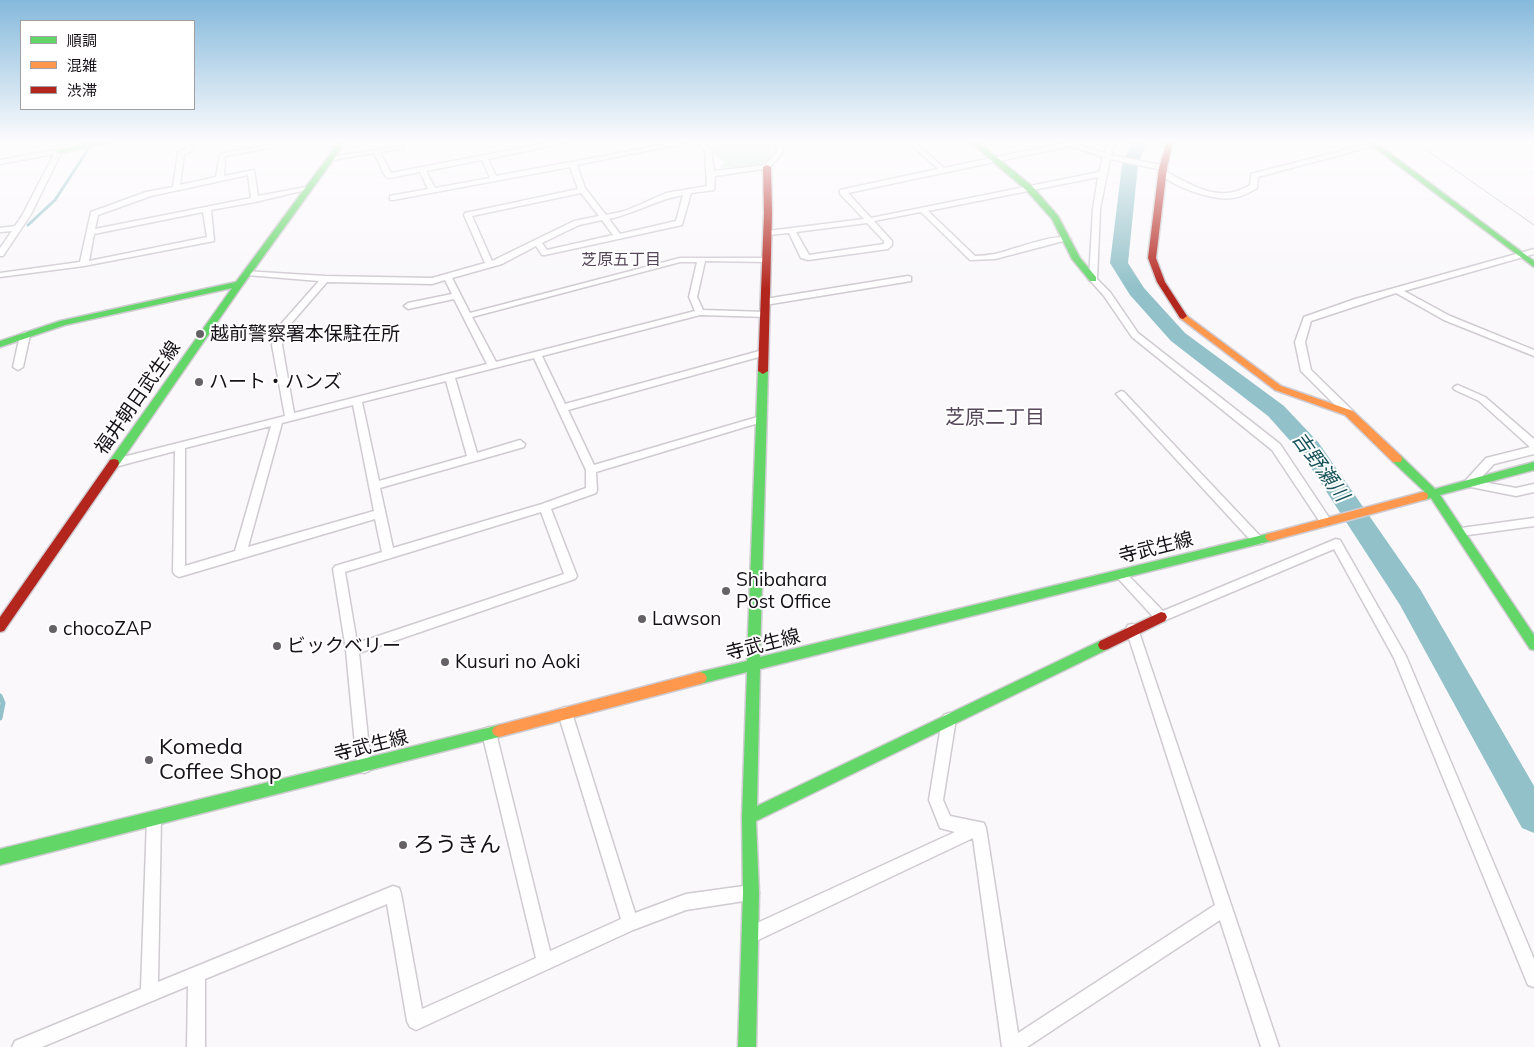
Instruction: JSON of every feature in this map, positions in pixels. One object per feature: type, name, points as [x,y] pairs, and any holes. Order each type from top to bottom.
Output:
[{"type":"street","points":[[0,254],[18,228],[38,191]]},
{"type":"street","points":[[84,264],[94,214],[149,194],[163,191]]},
{"type":"street","points":[[254,191],[255,200]]},
{"type":"street","points":[[91,232],[297,191]]},
{"type":"street","name":"福井朝日武生線","points":[[0,627],[305,191]]},
{"type":"street","points":[[394,198],[428,191]]},
{"type":"street","points":[[490,265],[468,215],[579,191]]},
{"type":"street","points":[[584,191],[618,236]]},
{"type":"street","points":[[247,273],[325,279],[432,281],[490,265],[577,223],[603,216],[627,213],[669,195],[695,191]]},
{"type":"street","points":[[747,1047],[751,893],[748,817],[768,233],[767,191]]},
{"type":"street","points":[[792,232],[804,256],[808,258],[886,247],[888,241],[843,192],[848,191]]},
{"type":"street","points":[[768,233],[792,232],[868,220],[1014,191]]},
{"type":"street","points":[[1031,191],[1055,218],[1076,259],[1107,294],[1136,334],[1276,447],[1332,521]]},
{"type":"street","points":[[1093,279],[1099,191]]},
{"type":"street","points":[[1160,191],[1152,258],[1161,282],[1185,319],[1278,388],[1349,413]]},
{"type":"street","points":[[1201,191],[1211,196],[1240,194],[1245,191]]},
{"type":"street","points":[[1437,191],[1534,265]]},
{"type":"street","points":[[538,243],[545,253],[679,222],[688,192]]},
{"type":"street","points":[[922,209],[973,258],[990,257],[1042,242],[1067,239]]},
{"type":"street","points":[[0,274],[84,264],[211,239],[207,210]]},
{"type":"street","points":[[0,230],[18,228]]},
{"type":"street","points":[[1534,251],[1397,290],[1307,320],[1300,342],[1306,371],[1428,494],[1461,532],[1534,645]]},
{"type":"street","points":[[466,316],[680,260],[767,260]]},
{"type":"street","points":[[700,312],[693,297],[702,260]]},
{"type":"street","points":[[448,278],[455,296],[493,366]]},
{"type":"street","points":[[290,418],[277,345],[284,326],[325,279]]},
{"type":"street","points":[[765,302],[908,279]]},
{"type":"street","points":[[0,344],[63,323],[239,284]]},
{"type":"street","points":[[1397,290],[1447,318],[1534,353]]},
{"type":"street","points":[[408,306],[455,296]]},
{"type":"street","points":[[115,463],[700,312],[764,315]]},
{"type":"street","points":[[18,367],[25,335]]},
{"type":"street","points":[[562,408],[763,353]]},
{"type":"street","points":[[364,766],[352,650],[339,569],[545,507],[592,490],[591,470],[537,355]]},
{"type":"street","points":[[450,377],[473,458]]},
{"type":"street","points":[[1458,388],[1482,398],[1534,445]]},
{"type":"street","points":[[1121,394],[1258,541]]},
{"type":"street","points":[[357,401],[388,554]]},
{"type":"street","points":[[591,470],[761,420]]},
{"type":"street","points":[[240,554],[277,422]]},
{"type":"street","points":[[374,486],[520,444]]},
{"type":"street","points":[[180,447],[179,572],[380,514]]},
{"type":"street","points":[[1470,483],[1490,461],[1534,450]]},
{"type":"street","name":"寺武生線","points":[[0,857],[364,766],[752,665],[1258,541],[1534,466]]},
{"type":"street","points":[[1470,483],[1516,492],[1534,488]]},
{"type":"street","points":[[352,650],[571,576],[545,507]]},
{"type":"street","points":[[1461,532],[1534,522]]},
{"type":"street","points":[[748,817],[1132,629],[1336,543],[1400,656],[1534,979]]},
{"type":"street","points":[[1121,575],[1160,617]]},
{"type":"street","points":[[1132,629],[1270,1047]]},
{"type":"street","points":[[565,713],[630,924]]},
{"type":"street","points":[[949,719],[936,800],[945,823],[979,828]]},
{"type":"street","points":[[489,733],[545,963]]},
{"type":"street","points":[[149,993],[154,818]]},
{"type":"street","points":[[979,828],[1011,1047],[1223,909]]},
{"type":"street","points":[[750,935],[979,828]]},
{"type":"street","points":[[20,1047],[393,894],[416,1020],[630,924],[686,902],[751,893]]},
{"type":"street","points":[[196,1047],[197,975]]},
{"type":"waterway","points":[[28,225],[55,200],[61,191]]},
{"type":"waterway","name":"吉野瀬川","points":[[1127,191],[1119,263],[1137,291],[1178,337],[1276,411],[1310,448],[1410,597],[1534,817]]},
{"type":"waterway","points":[[0,696],[3,703],[0,718]]},
{"type":"tram line","points":[[1485,191],[1534,225]]},
{"type":"traffic: fast","points":[[114,463],[239,284],[307,191]]},
{"type":"traffic: fast","points":[[1031,191],[1055,218],[1076,259],[1093,279]]},
{"type":"traffic: fast","points":[[1435,191],[1534,265]]},
{"type":"traffic: fast","points":[[0,344],[63,323],[239,284]]},
{"type":"traffic: fast","points":[[747,1047],[751,893],[749,817],[763,371]]},
{"type":"traffic: fast","points":[[1397,459],[1433,493],[1534,645]]},
{"type":"traffic: fast","points":[[1423,496],[1534,466]]},
{"type":"traffic: fast","points":[[700,678],[1271,537]]},
{"type":"traffic: fast","points":[[749,817],[1104,645]]},
{"type":"traffic: fast","points":[[0,857],[499,731]]},
{"type":"traffic: slow","points":[[1183,316],[1278,388],[1349,413],[1397,459]]},
{"type":"traffic: slow","points":[[1271,537],[1423,496]]},
{"type":"traffic: slow","points":[[499,731],[700,678]]},
{"type":"traffic: jam","points":[[763,371],[768,191]]},
{"type":"traffic: jam","points":[[1160,191],[1152,258],[1161,282],[1183,316]]},
{"type":"traffic: jam","points":[[0,627],[114,463]]},
{"type":"traffic: jam","points":[[1104,645],[1161,617]]},
{"type":"place","name":"越前警察署本保駐在所","points":[[200,334]]},
{"type":"place","name":"ハート・ハンズ","points":[[199,382]]},
{"type":"place","name":"Shibahara Post Office","points":[[726,591]]},
{"type":"place","name":"Lawson","points":[[642,619]]},
{"type":"place","name":"chocoZAP","points":[[53,629]]},
{"type":"place","name":"ビックベリー","points":[[277,646]]},
{"type":"place","name":"Kusuri no Aoki","points":[[445,662]]},
{"type":"place","name":"Komeda Coffee Shop","points":[[149,760]]},
{"type":"place","name":"ろうきん","points":[[403,845]]},
{"type":"district","name":"芝原五丁目","points":[[621,260]]},
{"type":"district","name":"芝原二丁目","points":[[995,418]]}]
